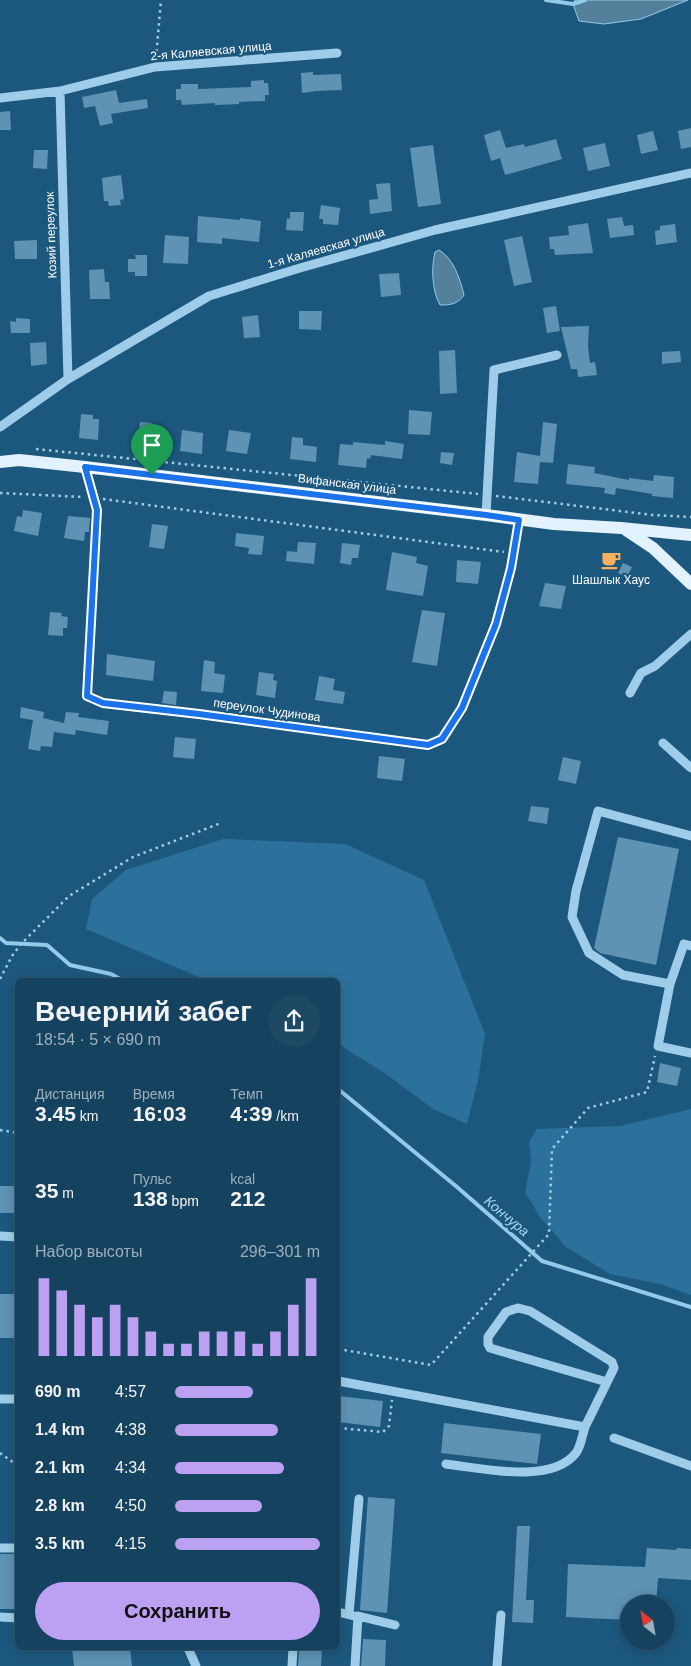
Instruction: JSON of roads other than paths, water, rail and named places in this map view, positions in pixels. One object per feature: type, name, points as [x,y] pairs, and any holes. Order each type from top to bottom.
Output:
[{"type":"main road","name":"Вифанская улица","points":[[0,462],[19,460],[554,524],[691,535]]},
{"type":"main road","points":[[621,528],[653,548],[691,584]]},
{"type":"street","name":"2-я Каляевская улица","points":[[0,98],[60,91],[155,67],[337,53]]},
{"type":"street","name":"Козий переулок","points":[[60,91],[68,378]]},
{"type":"street","name":"1-я Каляевская улица","points":[[0,427],[68,378],[209,296],[435,230],[691,173]]},
{"type":"street","points":[[486,515],[494,370],[557,355]]},
{"type":"street","name":"переулок Чудинова","points":[[85,467],[97,510],[87,696],[103,703],[428,745],[442,739],[462,708],[496,624],[511,568],[519,520]]},
{"type":"street","points":[[630,693],[641,673],[654,666],[691,634]]},
{"type":"street","points":[[663,743],[691,768]]},
{"type":"street","points":[[670,984],[623,976],[589,954],[572,917],[576,890],[598,811],[691,836]]},
{"type":"street","points":[[691,946],[684,944],[670,984],[658,1046],[691,1053]]},
{"type":"street","points":[[0,1236],[15,1237]]},
{"type":"street","points":[[446,1464],[525,1473],[558,1466],[571,1458],[580,1446],[584,1427],[614,1368],[611,1360],[524,1309],[512,1309],[506,1312],[488,1337],[490,1348],[606,1382]]},
{"type":"street","points":[[340,1381],[584,1427]]},
{"type":"street","points":[[0,1399],[15,1399]]},
{"type":"street","points":[[614,1438],[691,1466]]},
{"type":"street","points":[[355,1666],[353,1615],[359,1499]]},
{"type":"street","points":[[0,1548],[15,1548]]},
{"type":"street","points":[[340,1612],[395,1624]]},
{"type":"street","points":[[497,1666],[501,1615]]},
{"type":"street","points":[[0,1617],[15,1618]]},
{"type":"street","points":[[189,1650],[196,1666]]},
{"type":"street","points":[[292,1666],[293,1650]]},
{"type":"waterway","points":[[546,0],[573,4],[585,0]]},
{"type":"waterway","name":"Кончура","points":[[0,938],[6,943],[47,945],[70,965],[111,974],[118,978]]},
{"type":"waterway","name":"Кончура","points":[[340,1091],[457,1187],[542,1261],[691,1307]]},
{"type":"place","name":"Шашлык Хаус","points":[[611,560]]}]
